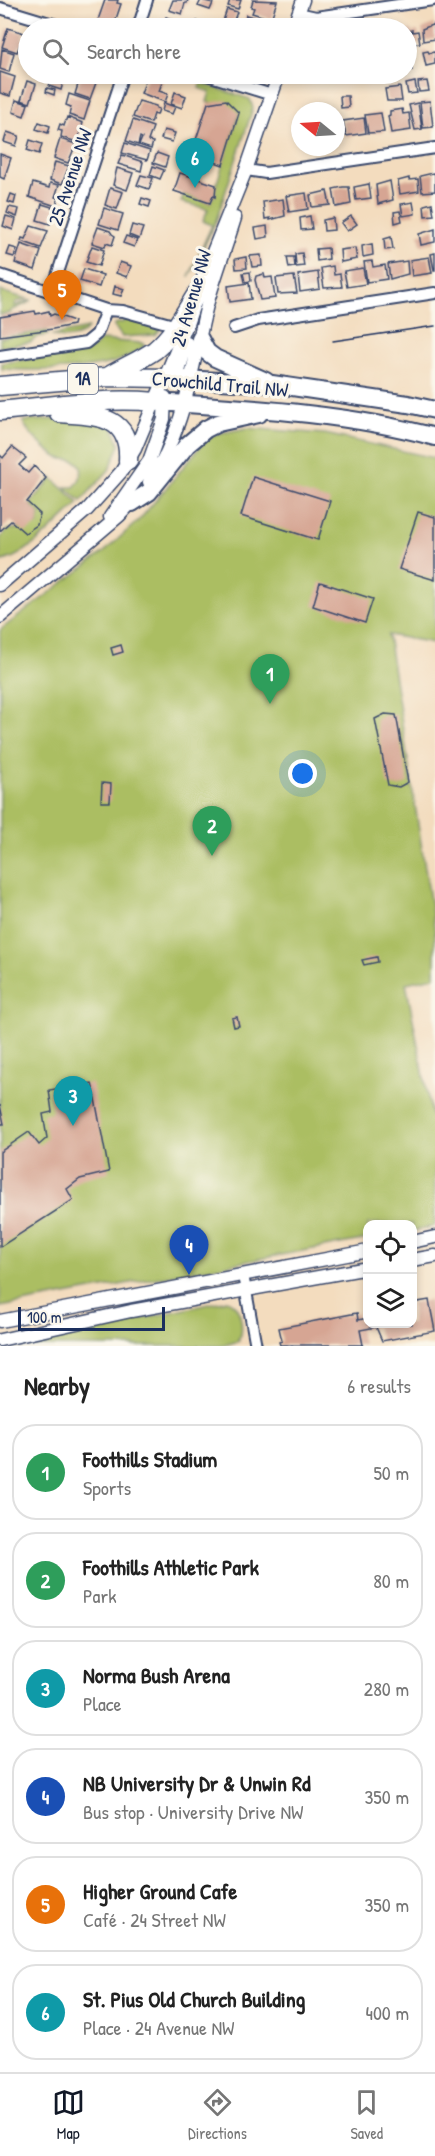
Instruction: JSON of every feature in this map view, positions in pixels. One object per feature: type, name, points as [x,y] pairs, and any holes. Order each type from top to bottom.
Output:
[{"type":"highway","points":[[107,377],[153,351],[177,327],[198,292]]},
{"type":"highway","points":[[200,339],[207,352],[215,358],[272,384]]},
{"type":"highway","name":"Crowchild Trail NW","points":[[0,386],[107,377],[178,379],[272,384],[431,407]]},
{"type":"highway","name":"Crowchild Trail NW","points":[[0,411],[88,401],[130,400],[183,403],[272,410],[367,424],[433,437]]},
{"type":"highway","points":[[44,407],[58,413],[107,419],[121,429],[125,435],[129,444],[128,461]]},
{"type":"highway","points":[[132,503],[149,492],[187,445],[206,429],[218,423],[272,410]]},
{"type":"street","points":[[141,18],[147,0]]},
{"type":"street","points":[[296,18],[303,0]]},
{"type":"street","points":[[298,13],[316,17],[433,0]]},
{"type":"street","points":[[0,8],[33,18]]},
{"type":"street","name":"25 Avenue NW","points":[[52,291],[120,84]]},
{"type":"street","points":[[236,84],[272,95]]},
{"type":"street","name":"24 Avenue NW","points":[[0,617],[132,503],[161,462],[177,426],[183,403],[178,379],[198,292],[246,170],[276,84]]},
{"type":"street","points":[[246,170],[266,173],[435,148]]},
{"type":"street","name":"24 Avenue NW","points":[[178,379],[200,339],[207,305],[241,199],[246,170]]},
{"type":"street","points":[[0,585],[87,510],[105,492],[128,461],[160,402],[178,379],[224,225]]},
{"type":"street","points":[[0,275],[106,310],[123,311],[177,327]]},
{"type":"street","points":[[234,328],[258,320],[435,293]]},
{"type":"street","points":[[0,356],[86,343],[97,333],[106,310]]},
{"type":"street","points":[[106,527],[112,513],[149,461],[164,419],[160,402]]},
{"type":"street","points":[[417,1241],[435,1237]]},
{"type":"street","points":[[0,1321],[363,1252]]},
{"type":"street","points":[[417,1259],[435,1256]]},
{"type":"street","points":[[0,1340],[131,1311],[363,1269]]},
{"type":"street","points":[[243,1275],[256,1346]]},
{"type":"green space","points":[[201,84],[204,84],[250,99],[253,108],[216,221],[189,277],[212,225],[203,221],[208,209],[181,202],[184,194],[210,203],[215,196],[214,192],[239,113],[207,102],[210,92],[199,88]]},
{"type":"green space","points":[[0,291],[27,299],[16,302],[15,306],[31,300],[11,313],[0,315]]},
{"type":"green space","points":[[127,318],[158,327],[160,330],[155,335],[122,337],[114,324],[123,322]]},
{"type":"green space","points":[[88,328],[72,337],[53,335]]},
{"type":"green space","points":[[47,331],[48,335],[37,337],[31,342],[0,347],[0,338]]},
{"type":"green space","points":[[101,340],[142,343],[145,346],[123,359],[108,364],[46,370],[2,369],[2,363],[86,350],[93,348]]},
{"type":"green space","points":[[85,417],[113,427],[120,445],[109,470],[81,501],[65,487],[74,487],[77,484],[81,473],[80,465],[73,460],[59,458],[49,452],[33,436],[23,421]]},
{"type":"green space","points":[[247,428],[325,434],[435,458],[435,643],[388,635],[435,931],[435,977],[406,983],[435,1134],[435,1226],[417,1230],[417,1220],[363,1220],[363,1240],[0,1307],[0,630],[104,552],[141,518],[204,442],[215,434]]},
{"type":"green space","points":[[52,478],[79,503],[31,546],[20,554],[0,561],[0,538],[7,530],[37,525],[40,514],[30,504]]},
{"type":"green space","points":[[227,1300],[240,1314],[241,1335],[239,1341],[221,1346],[16,1346]]},
{"type":"building","points":[[105,0],[118,0],[117,3],[121,4],[116,18],[99,18]]},
{"type":"building","points":[[173,0],[188,0],[182,14],[169,10]]},
{"type":"building","points":[[201,0],[213,3],[210,10],[198,6]]},
{"type":"building","points":[[230,0],[241,0],[238,9],[228,6]]},
{"type":"building","points":[[253,0],[277,1],[271,18],[252,13],[254,8],[251,7]]},
{"type":"building","points":[[227,9],[237,12],[235,18],[224,18]]},
{"type":"building","points":[[434,24],[435,39],[423,41],[422,29]]},
{"type":"building","points":[[8,28],[18,31],[17,52],[2,47]]},
{"type":"building","points":[[417,31],[418,31],[420,43],[417,43]]},
{"type":"building","points":[[2,49],[14,53],[9,72],[0,69]]},
{"type":"building","points":[[428,51],[429,53],[435,52],[435,64],[426,66],[423,52]]},
{"type":"building","points":[[0,72],[15,77],[10,96],[0,93]]},
{"type":"building","points":[[427,81],[429,91],[419,92],[418,82]]},
{"type":"building","points":[[26,84],[36,84],[30,103],[21,100]]},
{"type":"building","points":[[50,84],[63,84],[61,90],[49,86]]},
{"type":"building","points":[[78,84],[96,84],[90,99],[75,94]]},
{"type":"building","points":[[144,84],[162,84],[159,91],[168,94],[165,102],[141,93]]},
{"type":"building","points":[[406,84],[415,84],[417,93],[408,94]]},
{"type":"building","points":[[400,87],[402,101],[387,101],[385,89]]},
{"type":"building","points":[[47,88],[55,90],[54,95],[46,92]]},
{"type":"building","points":[[175,92],[186,96],[182,108],[171,104]]},
{"type":"building","points":[[69,94],[90,101],[84,120],[69,115],[71,107],[66,105]]},
{"type":"building","points":[[340,96],[348,96],[349,107],[345,108],[345,102],[340,102]]},
{"type":"building","points":[[16,100],[28,104],[24,116],[13,112]]},
{"type":"building","points":[[226,100],[239,113],[223,165],[212,161],[213,157],[205,155],[203,159],[191,155],[208,103]]},
{"type":"building","points":[[139,101],[159,109],[157,115],[154,114],[151,123],[133,117]]},
{"type":"building","points":[[430,101],[433,127],[423,128],[420,102]]},
{"type":"building","points":[[164,103],[175,107],[172,114],[162,111]]},
{"type":"building","points":[[418,103],[422,129],[415,130],[409,105]]},
{"type":"building","points":[[402,109],[403,114],[409,113],[411,130],[391,133],[388,116],[390,111]]},
{"type":"building","points":[[381,113],[384,132],[368,133],[365,115]]},
{"type":"building","points":[[67,117],[83,123],[77,142],[61,137],[62,131],[58,130],[60,124],[64,126]]},
{"type":"building","points":[[364,118],[366,133],[346,136],[345,121]]},
{"type":"building","points":[[133,120],[153,127],[148,141],[153,142],[151,149],[139,145],[142,138],[140,137],[138,145],[126,141]]},
{"type":"building","points":[[39,122],[50,126],[48,133],[36,129]]},
{"type":"building","points":[[164,130],[175,133],[172,142],[161,139]]},
{"type":"building","points":[[7,132],[19,136],[16,146],[4,142]]},
{"type":"building","points":[[60,139],[76,144],[68,163],[54,158]]},
{"type":"building","points":[[30,140],[42,144],[39,154],[27,150]]},
{"type":"building","points":[[125,143],[150,151],[147,160],[122,153]]},
{"type":"building","points":[[157,153],[168,157],[165,167],[153,163]]},
{"type":"building","points":[[0,154],[11,158],[4,179],[0,177]]},
{"type":"building","points":[[122,155],[143,162],[141,171],[118,164]]},
{"type":"building","points":[[55,162],[69,166],[62,184],[50,180]]},
{"type":"building","points":[[153,166],[164,170],[160,179],[150,175]]},
{"type":"building","points":[[117,168],[133,173],[127,190],[113,185]]},
{"type":"building","points":[[180,173],[216,185],[215,197],[213,196],[210,203],[174,191]]},
{"type":"building","points":[[435,174],[435,191],[422,192],[420,176]]},
{"type":"building","points":[[141,175],[153,178],[149,189],[137,185]]},
{"type":"building","points":[[409,178],[409,180],[418,179],[419,191],[400,194],[398,181]]},
{"type":"building","points":[[390,181],[393,200],[378,204],[376,185]]},
{"type":"building","points":[[33,183],[49,188],[50,183],[59,185],[55,197],[58,198],[56,206],[29,197]]},
{"type":"building","points":[[369,184],[371,198],[356,200],[354,187]]},
{"type":"building","points":[[349,187],[351,204],[336,207],[333,189]]},
{"type":"building","points":[[110,188],[123,192],[117,209],[105,205]]},
{"type":"building","points":[[327,191],[330,205],[312,207],[310,195]]},
{"type":"building","points":[[306,193],[308,209],[289,212],[286,196]]},
{"type":"building","points":[[11,194],[16,196],[14,204],[8,202]]},
{"type":"building","points":[[142,198],[151,201],[149,207],[140,204]]},
{"type":"building","points":[[283,199],[285,216],[265,219],[263,202]]},
{"type":"building","points":[[413,202],[415,214],[403,216],[401,204]]},
{"type":"building","points":[[432,203],[434,215],[425,216],[424,205]]},
{"type":"building","points":[[42,204],[55,208],[50,224],[37,220]]},
{"type":"building","points":[[9,207],[19,209],[17,217],[7,213]]},
{"type":"building","points":[[104,208],[123,214],[118,230],[99,224]]},
{"type":"building","points":[[400,211],[402,221],[395,223],[394,212]]},
{"type":"building","points":[[6,216],[16,219],[13,230],[3,226]]},
{"type":"building","points":[[310,216],[312,229],[301,230],[300,218]]},
{"type":"building","points":[[351,216],[357,224],[347,231],[341,223]]},
{"type":"building","points":[[333,218],[334,230],[324,231],[323,220]]},
{"type":"building","points":[[132,225],[143,228],[139,239],[129,235]]},
{"type":"building","points":[[31,226],[48,231],[41,248],[21,241],[22,238],[25,239]]},
{"type":"building","points":[[267,226],[268,237],[257,239],[255,228]]},
{"type":"building","points":[[98,227],[110,231],[115,236],[112,245],[106,243],[105,247],[92,243]]},
{"type":"building","points":[[435,229],[435,242],[421,245],[419,234]]},
{"type":"building","points":[[126,236],[137,240],[134,247],[123,243]]},
{"type":"building","points":[[391,237],[393,249],[385,250],[384,239]]},
{"type":"building","points":[[21,244],[41,251],[35,270],[15,263]]},
{"type":"building","points":[[372,244],[373,255],[363,257],[362,246]]},
{"type":"building","points":[[92,246],[104,250],[99,266],[86,262]]},
{"type":"building","points":[[10,247],[17,249],[14,257],[7,255]]},
{"type":"building","points":[[328,248],[329,259],[317,261],[316,249]]},
{"type":"building","points":[[355,248],[357,259],[341,262],[340,250]]},
{"type":"building","points":[[302,253],[304,266],[296,267],[295,254]]},
{"type":"building","points":[[435,253],[435,270],[434,270],[431,254]]},
{"type":"building","points":[[261,255],[262,266],[252,267],[250,256]]},
{"type":"building","points":[[246,257],[247,268],[236,269],[235,259]]},
{"type":"building","points":[[287,257],[294,257],[295,267],[289,268]]},
{"type":"building","points":[[429,257],[432,273],[412,276],[410,260]]},
{"type":"building","points":[[372,261],[373,267],[385,265],[387,279],[367,282],[364,262]]},
{"type":"building","points":[[407,261],[408,274],[390,279],[388,264]]},
{"type":"building","points":[[120,262],[131,266],[127,277],[116,273]]},
{"type":"building","points":[[333,266],[334,275],[340,274],[342,287],[324,288],[321,268]]},
{"type":"building","points":[[363,268],[366,284],[347,287],[344,271]]},
{"type":"building","points":[[84,269],[103,275],[99,287],[80,281]]},
{"type":"building","points":[[250,272],[251,281],[245,282],[243,273]]},
{"type":"building","points":[[318,272],[320,289],[300,292],[298,275]]},
{"type":"building","points":[[264,274],[265,278],[272,277],[275,298],[260,300],[255,280],[256,276]]},
{"type":"building","points":[[294,276],[297,293],[278,294],[276,278]]},
{"type":"building","points":[[249,283],[251,299],[230,302],[228,286]]},
{"type":"building","points":[[115,286],[124,289],[121,296],[113,294]]},
{"type":"building","points":[[35,311],[36,314],[49,311],[50,316],[54,314],[74,321],[73,325],[0,336],[0,317]]},
{"type":"building","points":[[12,447],[26,458],[19,465],[28,473],[34,466],[46,478],[27,502],[40,514],[37,525],[25,533],[11,521],[0,531],[0,455],[3,458]]},
{"type":"building","points":[[253,477],[330,501],[318,540],[241,516]]},
{"type":"building","points":[[418,512],[435,517],[435,580],[399,569]]},
{"type":"building","points":[[320,582],[373,599],[365,623],[313,606]]},
{"type":"building","points":[[121,645],[123,652],[113,655],[111,648]]},
{"type":"building","points":[[385,714],[396,715],[397,720],[408,782],[399,787],[388,785],[375,719]]},
{"type":"building","points":[[102,783],[111,784],[110,802],[101,802]]},
{"type":"building","points":[[377,957],[378,962],[364,965],[362,960]]},
{"type":"building","points":[[237,1017],[239,1026],[234,1027],[232,1018]]},
{"type":"building","points":[[92,1083],[109,1172],[80,1179],[67,1189],[73,1200],[0,1247],[0,1152],[29,1132],[39,1145],[47,1138],[43,1114],[52,1112],[49,1090]]},
{"type":"building","points":[[0,1105],[4,1124],[0,1124]]},
{"type":"building","points":[[429,1300],[435,1331],[382,1341],[376,1328],[417,1328],[417,1302]]},
{"type":"building","points":[[357,1313],[358,1320],[363,1319],[363,1328],[371,1328],[360,1330],[363,1345],[280,1345],[279,1342],[282,1341],[279,1328]]},
{"type":"tram line","points":[[333,341],[435,326]]},
{"type":"place","name":"St. Pius Old Church Building","points":[[195,188]]},
{"type":"place","name":"Higher Ground Cafe","points":[[62,320]]},
{"type":"place","name":"Foothills Stadium","points":[[270,704]]},
{"type":"place","name":"Foothills Athletic Park","points":[[212,856]]},
{"type":"place","name":"Norma Bush Arena","points":[[73,1126]]},
{"type":"place","name":"NB University Dr & Unwin Rd","points":[[189,1275]]}]
